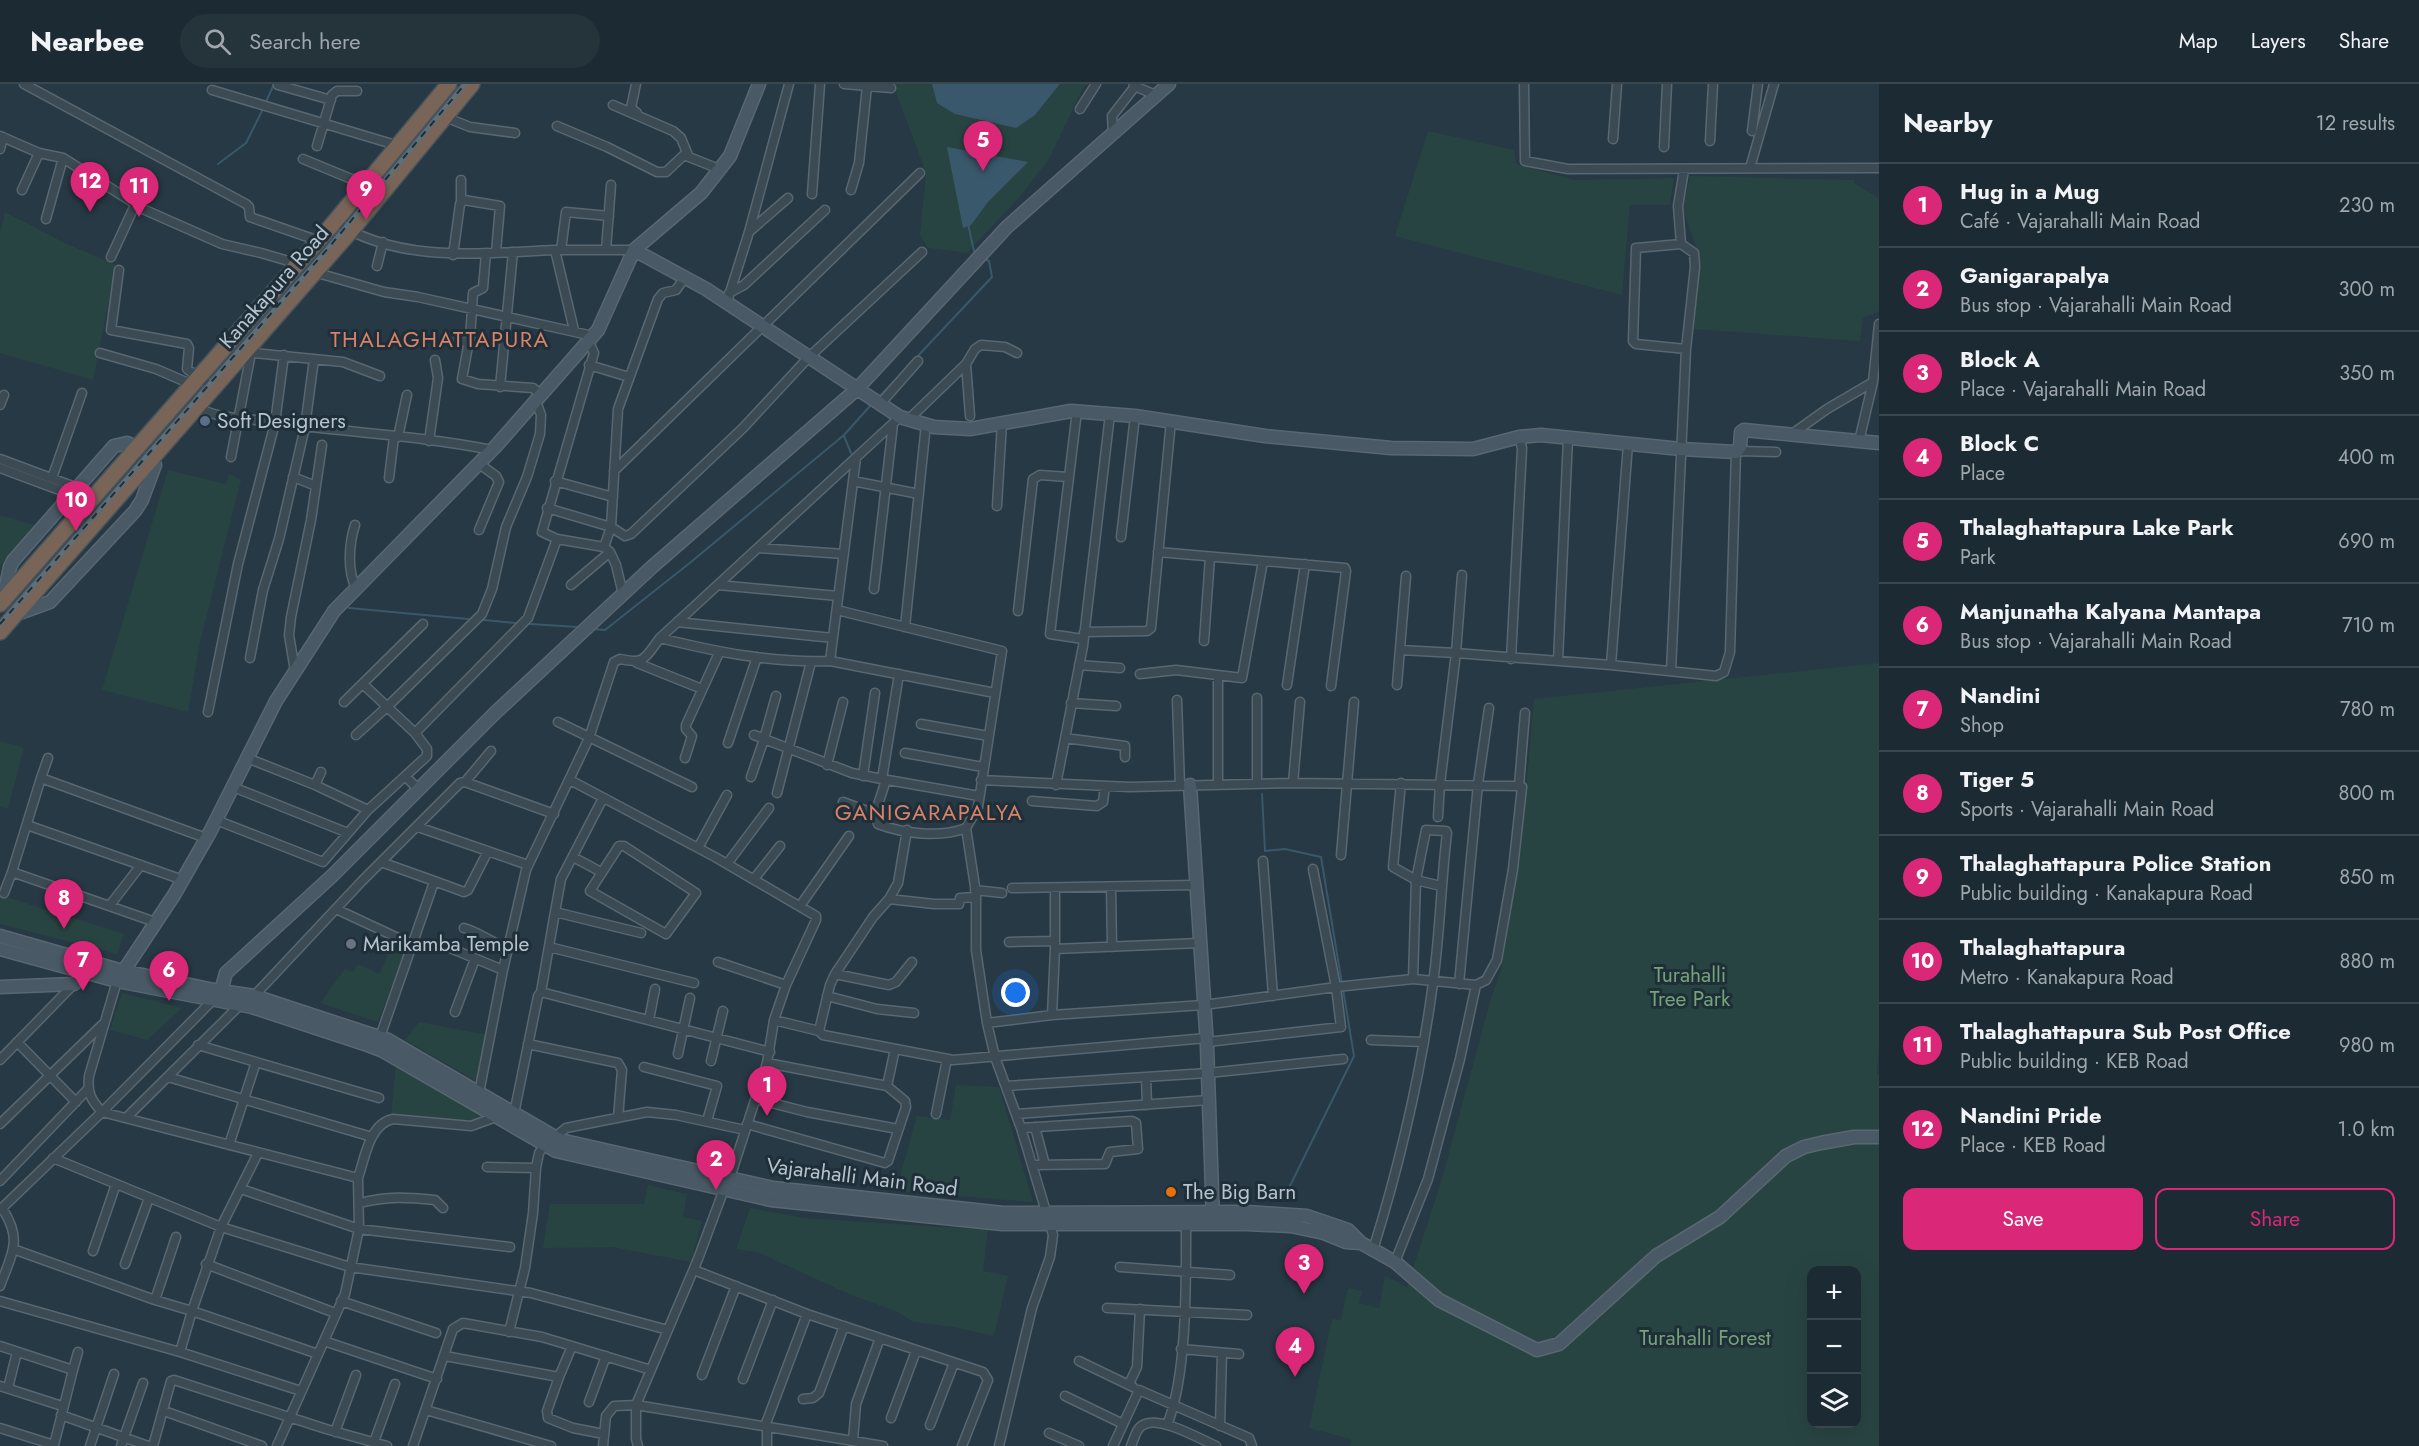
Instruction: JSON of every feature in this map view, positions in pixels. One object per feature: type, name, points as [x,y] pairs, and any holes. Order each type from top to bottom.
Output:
[{"type":"highway","name":"Kanakapura Road","points":[[2,603],[319,241],[400,146],[449,84]]},
{"type":"highway","name":"Kanakapura Road","points":[[2,627],[16,614],[197,406],[247,353],[472,84]]},
{"type":"street","points":[[24,84],[246,204],[249,207],[250,217],[319,241]]},
{"type":"street","points":[[636,84],[631,108],[642,117]]},
{"type":"street","points":[[358,1178],[102,1112],[87,1090],[117,981],[183,880],[276,701],[334,611],[492,450],[591,339],[598,330],[634,250],[701,193],[730,156],[758,84]]},
{"type":"street","points":[[728,298],[749,232],[789,84]]},
{"type":"street","points":[[812,194],[820,84]]},
{"type":"street","points":[[844,84],[891,88]]},
{"type":"street","points":[[1080,109],[1096,84]]},
{"type":"street","points":[[0,1286],[13,1249],[12,1224],[1,1209],[102,1112],[212,1001],[221,991],[226,973],[332,876],[494,714],[623,594],[857,389],[1007,227],[1169,84]]},
{"type":"street","points":[[1524,84],[1525,162],[1568,169],[1879,168]]},
{"type":"street","points":[[1613,139],[1617,84]]},
{"type":"street","points":[[1664,147],[1667,84]]},
{"type":"street","points":[[1710,141],[1713,84]]},
{"type":"street","points":[[1752,131],[1758,84]]},
{"type":"street","points":[[1750,168],[1774,84]]},
{"type":"street","points":[[278,85],[331,100]]},
{"type":"street","points":[[1113,134],[1112,116],[1134,85],[1156,95]]},
{"type":"street","points":[[851,190],[859,163],[867,86]]},
{"type":"street","points":[[212,90],[400,146]]},
{"type":"street","points":[[317,146],[331,100],[337,90],[357,91]]},
{"type":"street","points":[[613,105],[678,135],[688,155]]},
{"type":"street","points":[[445,117],[470,127],[515,133]]},
{"type":"street","points":[[556,126],[607,147],[657,172],[666,172],[681,156],[688,155],[720,169]]},
{"type":"street","points":[[0,149],[1,137],[39,153],[63,158],[135,205],[222,244],[269,255],[297,266]]},
{"type":"street","points":[[22,190],[39,153]]},
{"type":"street","points":[[46,219],[63,158]]},
{"type":"street","points":[[303,159],[366,185]]},
{"type":"street","points":[[1681,244],[1678,206],[1684,170]]},
{"type":"street","points":[[614,471],[920,173]]},
{"type":"street","points":[[453,255],[461,201],[461,180]]},
{"type":"street","points":[[606,250],[611,185]]},
{"type":"street","points":[[749,232],[788,198]]},
{"type":"street","points":[[461,201],[500,206],[496,252]]},
{"type":"street","points":[[111,257],[135,205]]},
{"type":"street","points":[[728,298],[825,210]]},
{"type":"street","points":[[574,330],[558,250],[566,212],[609,216]]},
{"type":"street","points":[[335,222],[350,232],[423,253],[453,255],[558,250],[634,250],[728,298],[808,358],[901,420],[926,424],[970,429],[1077,411],[1171,421],[1265,436],[1391,448],[1473,449],[1519,437],[1541,435],[1681,449],[1776,452]]},
{"type":"street","points":[[377,266],[383,242]]},
{"type":"street","points":[[1671,671],[1686,349],[1695,267],[1694,253],[1681,244],[1636,248],[1631,337],[1636,344],[1686,349]]},
{"type":"street","points":[[500,386],[513,252]]},
{"type":"street","points":[[547,508],[611,527],[626,536],[631,534],[743,428],[808,358],[922,252]]},
{"type":"street","points":[[356,735],[482,614],[492,589],[506,527],[540,434],[541,415],[538,398],[533,388],[478,384],[462,379],[469,341],[473,293],[483,288],[486,253]]},
{"type":"street","points":[[119,270],[111,330],[187,344],[189,348],[187,369],[197,381]]},
{"type":"street","points":[[314,272],[384,292],[574,330],[591,339]]},
{"type":"street","points":[[623,594],[607,549],[611,527],[618,409],[658,299],[663,293],[676,290],[685,277]]},
{"type":"street","points":[[1860,441],[1873,382],[1879,324]]},
{"type":"street","points":[[591,339],[594,353],[547,508],[542,532],[557,538],[607,549]]},
{"type":"street","points":[[451,340],[469,341]]},
{"type":"street","points":[[637,663],[676,622],[856,458],[966,364],[975,349],[981,345],[1005,347],[1017,353]]},
{"type":"street","points":[[100,353],[214,388]]},
{"type":"street","points":[[231,457],[247,353],[314,358],[353,364],[380,376]]},
{"type":"street","points":[[208,712],[238,564],[275,423],[284,355]]},
{"type":"street","points":[[250,658],[263,590],[279,539],[305,427],[314,358]]},
{"type":"street","points":[[429,441],[438,378],[435,360]]},
{"type":"street","points":[[880,404],[918,361]]},
{"type":"street","points":[[966,364],[970,416]]},
{"type":"street","points":[[589,365],[629,377]]},
{"type":"street","points":[[1792,434],[1827,409],[1873,382]]},
{"type":"street","points":[[52,478],[82,393]]},
{"type":"street","points":[[0,405],[4,395]]},
{"type":"street","points":[[388,478],[407,395]]},
{"type":"street","points":[[197,406],[215,414],[275,423],[492,450]]},
{"type":"street","points":[[1077,411],[1050,634],[1084,636],[1150,630],[1171,421]]},
{"type":"street","points":[[1056,785],[1084,636],[1110,414]]},
{"type":"street","points":[[1121,537],[1134,417]]},
{"type":"street","points":[[874,589],[886,488],[901,420]]},
{"type":"street","points":[[997,506],[1002,422]]},
{"type":"street","points":[[905,627],[926,424]]},
{"type":"street","points":[[1400,650],[1611,664],[1716,676],[1724,672],[1730,652],[1738,449],[1741,432],[1744,430],[1879,443]]},
{"type":"street","points":[[1511,659],[1522,448],[1519,437]]},
{"type":"street","points":[[1558,661],[1568,438]]},
{"type":"street","name":"Kanakapura Road","points":[[2,603],[13,561],[72,490],[114,446],[127,443],[139,448]]},
{"type":"street","points":[[1611,664],[1628,444]]},
{"type":"street","points":[[295,671],[289,635],[291,617],[322,445]]},
{"type":"street","points":[[830,661],[856,458]]},
{"type":"street","points":[[0,459],[52,478],[72,490]]},
{"type":"street","name":"Kanakapura Road","points":[[16,614],[50,602],[135,511],[142,500],[155,465],[151,459]]},
{"type":"street","points":[[478,463],[496,476],[499,482],[479,530]]},
{"type":"street","points":[[0,468],[72,490]]},
{"type":"street","points":[[1018,611],[1033,479],[1040,475],[1068,477]]},
{"type":"street","points":[[293,477],[316,486]]},
{"type":"street","points":[[555,481],[613,497]]},
{"type":"street","points":[[853,481],[919,494]]},
{"type":"street","points":[[355,525],[350,552],[356,588]]},
{"type":"street","points":[[415,733],[528,618],[557,538]]},
{"type":"street","points":[[758,548],[844,554]]},
{"type":"street","points":[[571,585],[607,549]]},
{"type":"street","points":[[1158,552],[1343,567],[1346,571],[1331,686]]},
{"type":"street","points":[[1204,641],[1210,557]]},
{"type":"street","points":[[1140,674],[1176,670],[1243,677],[1263,561]]},
{"type":"street","points":[[1287,685],[1305,564]]},
{"type":"street","points":[[1438,817],[1462,575]]},
{"type":"street","points":[[1397,685],[1406,576]]},
{"type":"street","points":[[718,585],[838,596]]},
{"type":"street","points":[[837,610],[1002,651],[974,818],[966,828],[951,834],[908,830],[878,824],[875,814],[884,780],[899,674]]},
{"type":"street","points":[[676,622],[833,638]]},
{"type":"street","points":[[344,702],[423,624]]},
{"type":"street","points":[[660,638],[719,653],[811,662],[830,661],[995,693]]},
{"type":"street","points":[[685,758],[692,741],[686,725],[719,653]]},
{"type":"street","points":[[728,743],[757,657]]},
{"type":"street","points":[[479,1093],[502,970],[528,866],[589,738],[614,662],[620,659],[637,663],[702,689]]},
{"type":"street","points":[[777,793],[811,662]]},
{"type":"street","points":[[1079,665],[1120,668]]},
{"type":"street","points":[[1218,676],[1218,784]]},
{"type":"street","points":[[216,820],[323,862],[368,810],[428,753],[415,733],[363,684]]},
{"type":"street","points":[[863,776],[875,693]]},
{"type":"street","points":[[751,777],[776,696]]},
{"type":"street","points":[[1257,698],[1257,784]]},
{"type":"street","points":[[1177,700],[1196,885],[1207,1040],[1213,1218]]},
{"type":"street","points":[[827,765],[843,702]]},
{"type":"street","points":[[1293,783],[1300,702]]},
{"type":"street","points":[[1341,855],[1354,702]]},
{"type":"street","points":[[1071,704],[1116,706]]},
{"type":"street","points":[[1459,984],[1478,784],[1489,708]]},
{"type":"street","points":[[987,1023],[1052,1015],[1204,1005],[1413,979],[1476,985],[1486,980],[1497,960],[1514,857],[1522,787],[1519,786],[1525,713]]},
{"type":"street","points":[[558,722],[692,787]]},
{"type":"street","points":[[921,724],[988,736]]},
{"type":"street","points":[[754,735],[789,751],[863,776],[979,796]]},
{"type":"street","points":[[1065,738],[1125,746],[1125,757]]},
{"type":"street","points":[[254,996],[381,862],[460,783],[465,782],[491,751]]},
{"type":"street","points":[[905,753],[983,767]]},
{"type":"street","points":[[4,893],[48,758]]},
{"type":"street","points":[[247,758],[315,785],[368,810]]},
{"type":"street","points":[[315,785],[321,772]]},
{"type":"street","points":[[405,776],[419,790]]},
{"type":"street","points":[[41,778],[206,838]]},
{"type":"street","points":[[570,780],[698,848],[816,915],[816,920],[786,985],[774,1020],[767,1063],[727,1184],[694,1270],[636,1405],[638,1446]]},
{"type":"street","points":[[981,780],[1105,786],[1401,783],[1519,786]]},
{"type":"street","points":[[465,782],[554,814]]},
{"type":"street","points":[[1401,783],[1393,867],[1416,880],[1441,886]]},
{"type":"street","points":[[232,786],[348,833]]},
{"type":"street","points":[[1032,801],[1097,806],[1103,802],[1105,786]]},
{"type":"street","points":[[698,848],[727,795]]},
{"type":"street","points":[[514,1114],[537,996],[541,992],[561,879],[603,798]]},
{"type":"street","points":[[843,802],[875,814]]},
{"type":"street","points":[[727,864],[769,808]]},
{"type":"street","points":[[27,825],[183,880]]},
{"type":"street","points":[[418,827],[528,866]]},
{"type":"street","points":[[966,828],[976,894],[976,950],[994,1057],[1021,1128],[1053,1235],[1050,1257],[1032,1308],[999,1446]]},
{"type":"street","points":[[819,1031],[835,974],[898,883],[908,830]]},
{"type":"street","points":[[1373,1250],[1390,1195],[1424,1042],[1434,980],[1446,831],[1426,830],[1416,880],[1413,979]]},
{"type":"street","points":[[800,906],[849,836]]},
{"type":"street","points":[[619,846],[623,846],[696,894],[668,933],[664,934],[591,892],[589,889],[601,872],[619,846]]},
{"type":"street","points":[[754,879],[780,846]]},
{"type":"street","points":[[381,862],[464,891],[468,890],[488,851]]},
{"type":"street","points":[[573,857],[601,872]]},
{"type":"street","points":[[1263,861],[1273,996]]},
{"type":"street","points":[[110,905],[141,865]]},
{"type":"street","points":[[774,1020],[819,1031],[822,1035],[947,1059],[1207,1040],[1341,1027],[1336,987],[1313,869]]},
{"type":"street","points":[[12,872],[155,922]]},
{"type":"street","points":[[380,1037],[411,944],[433,885],[437,882]]},
{"type":"street","points":[[1012,888],[1196,885]]},
{"type":"street","points":[[1111,887],[1112,947]]},
{"type":"street","points":[[1052,1015],[1055,888]]},
{"type":"street","points":[[889,899],[959,904],[960,898],[976,894],[1002,893]]},
{"type":"street","points":[[336,909],[411,944]]},
{"type":"street","points":[[555,912],[641,933]]},
{"type":"street","points":[[464,928],[475,931],[488,940],[508,948]]},
{"type":"street","name":"Vajarahalli Main Road","points":[[0,936],[88,967],[117,981],[252,1007],[383,1050],[556,1151],[727,1184],[1003,1212],[1048,1219],[1213,1218],[1271,1213],[1307,1216],[1348,1230],[1361,1243],[1395,1262],[1438,1300],[1538,1350],[1559,1344],[1656,1256],[1720,1217],[1786,1156],[1804,1147],[1821,1143],[1854,1137],[1879,1137]]},
{"type":"street","points":[[1009,942],[1112,947],[1200,943]]},
{"type":"street","points":[[549,947],[694,983]]},
{"type":"street","points":[[450,948],[502,970]]},
{"type":"street","name":"Vajarahalli Main Road","points":[[0,949],[88,967],[124,970],[254,996],[380,1037],[555,1137],[727,1184]]},
{"type":"street","points":[[455,1012],[475,959]]},
{"type":"street","points":[[718,962],[786,985]]},
{"type":"street","points":[[835,974],[889,985],[896,982],[912,962]]},
{"type":"street","points":[[0,1060],[88,967]]},
{"type":"street","points":[[0,987],[74,984]]},
{"type":"street","points":[[1395,1262],[1428,1179],[1460,1059],[1476,985]]},
{"type":"street","points":[[649,1020],[655,989]]},
{"type":"street","points":[[541,992],[770,1052]]},
{"type":"street","points":[[827,996],[877,1009],[914,1013]]},
{"type":"street","points":[[678,1054],[690,998]]},
{"type":"street","points":[[126,1118],[239,1006]]},
{"type":"street","points":[[711,1061],[723,1011]]},
{"type":"street","points":[[0,1124],[104,1023]]},
{"type":"street","points":[[1371,1040],[1424,1042]]},
{"type":"street","points":[[17,1042],[76,1102]]},
{"type":"street","points":[[528,1044],[618,1063],[622,1070],[618,1118]]},
{"type":"street","points":[[198,1045],[379,1098]]},
{"type":"street","points":[[887,1086],[895,1049]]},
{"type":"street","points":[[936,1114],[947,1059]]},
{"type":"street","points":[[1006,1086],[1208,1073],[1343,1059]]},
{"type":"street","points":[[229,1145],[256,1062]]},
{"type":"street","points":[[509,1332],[520,1292],[533,1212],[539,1153],[566,1128],[657,1112],[746,1127],[885,1163],[888,1161],[906,1107],[905,1101],[887,1086],[767,1063]]},
{"type":"street","points":[[644,1067],[717,1086],[707,1121]]},
{"type":"street","points":[[168,1077],[372,1137]]},
{"type":"street","points":[[1146,1077],[1147,1105]]},
{"type":"street","points":[[0,1180],[87,1090]]},
{"type":"street","points":[[756,1100],[898,1129]]},
{"type":"street","points":[[1016,1114],[1209,1100]]},
{"type":"street","points":[[277,1446],[345,1294],[359,1229],[358,1178],[372,1137],[382,1123],[393,1119],[471,1126],[496,1117]]},
{"type":"street","points":[[1021,1128],[1132,1121],[1136,1123],[1137,1150],[1110,1152],[1105,1164],[1032,1165]]},
{"type":"street","points":[[1035,1127],[1046,1165]]},
{"type":"street","points":[[180,1352],[206,1264],[221,1227],[258,1153]]},
{"type":"street","points":[[52,1158],[221,1227],[350,1267],[520,1292],[668,1330]]},
{"type":"street","points":[[487,1167],[536,1168]]},
{"type":"street","points":[[93,1251],[116,1184]]},
{"type":"street","points":[[241,1189],[359,1229],[510,1247]]},
{"type":"street","points":[[359,1203],[402,1196],[435,1200],[443,1208]]},
{"type":"street","points":[[125,1264],[149,1198]]},
{"type":"street","points":[[1167,1425],[1174,1405],[1181,1349],[1186,1218]]},
{"type":"street","points":[[155,1300],[176,1238]]},
{"type":"street","points":[[13,1249],[155,1300],[318,1354]]},
{"type":"street","points":[[206,1264],[335,1313]]},
{"type":"street","points":[[1120,1267],[1230,1275]]},
{"type":"street","points":[[694,1270],[807,1314],[983,1372],[988,1380],[962,1446]]},
{"type":"street","points":[[702,1375],[736,1286]]},
{"type":"street","points":[[743,1379],[773,1300]]},
{"type":"street","points":[[0,1301],[180,1352],[301,1391]]},
{"type":"street","points":[[341,1301],[436,1333]]},
{"type":"street","points":[[1107,1308],[1247,1315]]},
{"type":"street","points":[[1129,1384],[1137,1367],[1140,1309]]},
{"type":"street","points":[[767,1446],[766,1426],[807,1314]]},
{"type":"street","points":[[413,1446],[453,1329],[463,1323],[542,1337],[651,1370]]},
{"type":"street","points":[[803,1399],[813,1398],[819,1393],[844,1326]]},
{"type":"street","points":[[853,1441],[856,1404],[880,1338]]},
{"type":"street","points":[[324,1341],[437,1379]]},
{"type":"street","points":[[0,1346],[73,1370]]},
{"type":"street","points":[[572,1346],[547,1411],[548,1418],[573,1428],[604,1434]]},
{"type":"street","points":[[1181,1349],[1239,1354]]},
{"type":"street","points":[[891,1418],[916,1351]]},
{"type":"street","points":[[17,1352],[4,1387],[62,1410],[123,1442],[148,1446]]},
{"type":"street","points":[[0,1428],[54,1445],[78,1352]]},
{"type":"street","points":[[1220,1426],[1222,1353]]},
{"type":"street","points":[[445,1356],[559,1377]]},
{"type":"street","points":[[589,1402],[606,1356]]},
{"type":"street","points":[[1079,1361],[1249,1438],[1252,1446]]},
{"type":"street","points":[[930,1425],[954,1363]]},
{"type":"street","points":[[90,1446],[114,1374]]},
{"type":"street","points":[[335,1432],[356,1375]]},
{"type":"street","points":[[153,1446],[171,1381],[174,1380],[335,1432],[387,1446]]},
{"type":"street","points":[[123,1442],[143,1383]]},
{"type":"street","points":[[374,1442],[394,1384]]},
{"type":"street","points":[[1113,1446],[1139,1390]]},
{"type":"street","points":[[1065,1396],[1124,1424]]},
{"type":"street","points":[[603,1446],[606,1416],[614,1406],[636,1405],[883,1446]]},
{"type":"street","points":[[426,1410],[551,1446]]},
{"type":"street","points":[[164,1412],[262,1446]]},
{"type":"street","points":[[1131,1446],[1139,1428],[1143,1425],[1158,1423],[1216,1446]]},
{"type":"street","points":[[1049,1433],[1079,1446]]},
{"type":"green space","points":[[893,84],[932,84],[937,103],[1035,115],[1060,84],[1088,84],[1083,88],[1049,159],[1022,194],[967,253],[928,248],[920,235],[926,173]]},
{"type":"green space","points":[[1428,131],[1514,150],[1516,164],[1574,180],[1674,178],[1670,205],[1630,205],[1622,295],[1395,236]]},
{"type":"green space","points":[[1690,176],[1854,180],[1855,184],[1879,198],[1879,311],[1863,318],[1860,341],[1694,329],[1699,257],[1683,208]]},
{"type":"green space","points":[[5,212],[65,243],[116,265],[93,380],[0,353],[0,233]]},
{"type":"green space","points":[[168,470],[226,484],[229,474],[241,480],[200,642],[188,712],[102,690]]},
{"type":"green space","points":[[0,515],[37,526],[0,566]]},
{"type":"green space","name":"Turahalli Tree Park","points":[[1879,663],[1879,1045],[1877,1075],[1879,1074],[1879,1446],[1350,1446],[1351,1439],[1309,1428],[1332,1319],[1341,1320],[1348,1288],[1362,1291],[1359,1303],[1379,1308],[1385,1276],[1407,1287],[1441,1182],[1492,995],[1501,971],[1520,858],[1534,699]]},
{"type":"green space","points":[[0,741],[24,748],[8,809],[0,807]]},
{"type":"green space","points":[[0,895],[124,934],[117,954],[0,924]]},
{"type":"green space","points":[[394,939],[407,946],[378,1022],[320,1003],[345,969],[353,972],[358,964],[380,974]]},
{"type":"green space","points":[[122,993],[182,1008],[147,1040],[110,1030]]},
{"type":"green space","points":[[419,1022],[488,1035],[478,1082],[405,1040]]},
{"type":"green space","points":[[396,1066],[481,1116],[467,1123],[391,1115]]},
{"type":"green space","points":[[956,1085],[999,1087],[1033,1202],[896,1191],[917,1116],[950,1120]]},
{"type":"green space","points":[[648,1185],[687,1194],[683,1217],[702,1221],[691,1262],[612,1247],[543,1248],[550,1204],[644,1204]]},
{"type":"green space","points":[[750,1208],[804,1218],[988,1230],[983,1271],[1008,1276],[994,1336],[954,1327],[913,1322],[898,1312],[849,1294],[757,1252],[736,1249]]},
{"type":"water","points":[[932,84],[1060,84],[1035,115],[1016,128],[955,114],[937,103]]},
{"type":"water","points":[[947,147],[1028,162],[988,202],[971,225],[963,228]]},
{"type":"waterway","points":[[265,104],[274,84]]},
{"type":"waterway","points":[[218,164],[246,143],[263,109]]},
{"type":"waterway","points":[[968,224],[976,253]]},
{"type":"waterway","points":[[915,359],[992,277],[989,261],[983,258]]},
{"type":"waterway","points":[[880,396],[903,372]]},
{"type":"waterway","points":[[593,629],[605,630],[691,562],[844,435],[870,406]]},
{"type":"waterway","points":[[844,436],[851,453]]},
{"type":"waterway","points":[[349,608],[468,619]]},
{"type":"waterway","points":[[484,620],[515,623]]},
{"type":"waterway","points":[[530,624],[578,627]]},
{"type":"waterway","points":[[1262,794],[1265,851],[1285,849],[1321,857],[1342,984]]},
{"type":"waterway","points":[[1283,1200],[1354,1056],[1343,989]]},
{"type":"railway","points":[[0,624],[330,246],[465,84]]},
{"type":"place","name":"Thalaghattapura Lake Park","points":[[983,171]]},
{"type":"place","name":"Nandini Pride","points":[[90,212]]},
{"type":"place","name":"Thalaghattapura Sub Post Office","points":[[139,217]]},
{"type":"place","name":"Thalaghattapura Police Station","points":[[366,220]]},
{"type":"place","name":"Soft Designers","points":[[205,421]]},
{"type":"place","name":"Thalaghattapura","points":[[76,531]]},
{"type":"place","name":"Tiger 5","points":[[64,929]]},
{"type":"place","name":"Marikamba Temple","points":[[351,944]]},
{"type":"place","name":"Nandini","points":[[83,991]]},
{"type":"place","name":"Manjunatha Kalyana Mantapa","points":[[169,1001]]},
{"type":"place","name":"Hug in a Mug","points":[[767,1116]]},
{"type":"place","name":"Ganigarapalya","points":[[716,1190]]},
{"type":"place","name":"The Big Barn","points":[[1171,1192]]},
{"type":"place","name":"Block A","points":[[1304,1294]]},
{"type":"place","name":"Block C","points":[[1295,1377]]},
{"type":"district","name":"THALAGHATTAPURA","points":[[440,339]]},
{"type":"district","name":"GANIGARAPALYA","points":[[929,812]]},
{"type":"park label","name":"Turahalli Forest","points":[[1705,1338]]}]
